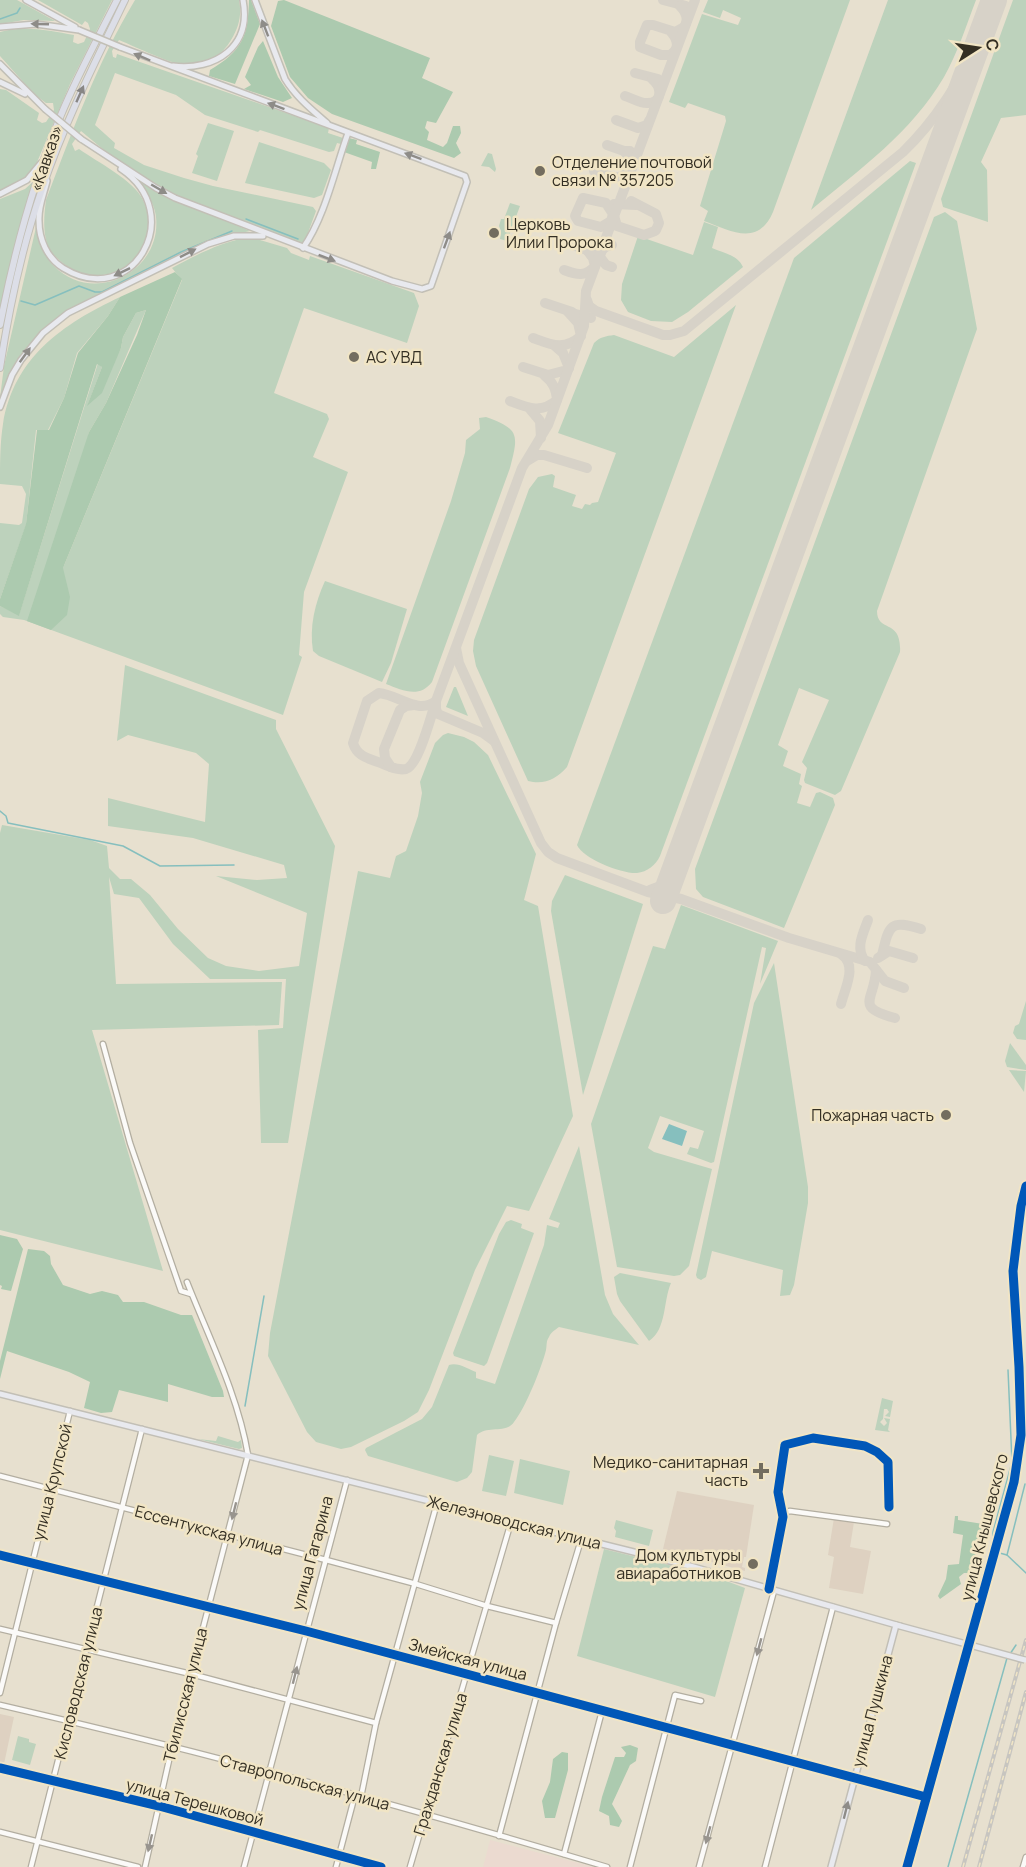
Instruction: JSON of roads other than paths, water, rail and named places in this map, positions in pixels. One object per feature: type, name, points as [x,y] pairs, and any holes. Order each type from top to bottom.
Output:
[{"type":"highway","name":"«Кавказ»","points":[[0,324],[19,242],[46,153],[62,112],[117,0]]},
{"type":"highway","name":"«Кавказ»","points":[[0,368],[20,264],[35,211],[71,115],[126,0]]},
{"type":"main road","points":[[0,82],[24,93],[81,139],[175,198],[392,281],[422,290],[431,286],[467,178],[120,47],[79,30],[26,0]]},
{"type":"main road","points":[[165,65],[192,68],[212,63],[220,58],[240,34],[244,22],[243,0]]},
{"type":"main road","points":[[255,0],[291,90],[331,126]]},
{"type":"main road","points":[[0,27],[36,24],[79,30]]},
{"type":"main road","points":[[0,64],[45,109]]},
{"type":"main road","points":[[303,248],[323,207],[348,133]]},
{"type":"main road","points":[[50,170],[39,211],[39,223],[44,245],[52,260],[67,270],[89,279],[107,278],[123,272],[140,259],[148,242],[152,218],[150,208],[146,196],[135,181],[98,154],[92,146]]},
{"type":"main road","points":[[0,194],[34,174],[46,153]]},
{"type":"main road","points":[[0,407],[12,375],[21,360],[43,333],[68,313],[207,244],[245,235],[272,237]]},
{"type":"main road","name":"Железноводская улица","points":[[0,1394],[690,1566],[1025,1660]]},
{"type":"main road","name":"улица Пушкина","points":[[831,1867],[898,1626]]},
{"type":"street","points":[[104,1044],[130,1143],[181,1291],[191,1294]]},
{"type":"street","name":"улица Кнышевского","points":[[907,1867],[1014,1482],[1021,1435],[1013,1271],[1021,1206],[1026,1186]]},
{"type":"street","points":[[187,1282],[231,1395],[244,1434],[248,1455]]},
{"type":"street","name":"улица Крупской","points":[[0,1693],[70,1411]]},
{"type":"street","name":"Кисловодская улица","points":[[31,1867],[142,1429]]},
{"type":"street","points":[[699,1867],[772,1590],[783,1517],[778,1492],[785,1445],[813,1438],[865,1446],[877,1452],[888,1462],[889,1507]]},
{"type":"street","name":"Тбилисская улица","points":[[145,1867],[172,1747],[248,1455]]},
{"type":"street","name":"Ессентукская улица","points":[[0,1476],[326,1560],[487,1606],[556,1623]]},
{"type":"street","name":"улица Гагарина","points":[[244,1867],[347,1480]]},
{"type":"street","points":[[336,1867],[358,1796],[437,1503]]},
{"type":"street","points":[[782,1512],[790,1511],[887,1524]]},
{"type":"street","name":"Гражданская улица","points":[[410,1867],[512,1522]]},
{"type":"street","points":[[499,1836],[556,1623],[581,1540]]},
{"type":"street","name":"Змейская улица","points":[[0,1555],[306,1631],[926,1797]]},
{"type":"street","points":[[765,1867],[833,1607]]},
{"type":"street","points":[[0,1629],[191,1674],[376,1723]]},
{"type":"street","points":[[630,1867],[675,1695],[701,1701]]},
{"type":"street","name":"Ставропольская улица","points":[[0,1705],[269,1772],[607,1867]]},
{"type":"street","points":[[564,1854],[602,1711]]},
{"type":"street","name":"улица Терешковой","points":[[0,1768],[159,1806],[381,1867]]},
{"type":"street","points":[[0,1832],[138,1867]]},
{"type":"street","points":[[1023,1867],[1026,1857]]},
{"type":"water","points":[[669,1124],[687,1131],[682,1146],[662,1139]]},
{"type":"waterway","points":[[0,19],[17,13],[20,8]]},
{"type":"waterway","points":[[246,219],[298,239]]},
{"type":"waterway","points":[[21,301],[35,305],[79,286],[102,292],[181,252],[232,231]]},
{"type":"waterway","points":[[0,811],[6,816],[8,823],[123,846],[160,866],[234,865]]},
{"type":"waterway","points":[[245,1406],[264,1296]]},
{"type":"waterway","points":[[992,1550],[993,1532],[1012,1462],[1008,1370]]},
{"type":"waterway","points":[[1007,1555],[1025,1484]]},
{"type":"waterway","points":[[996,1552],[1007,1555],[1026,1573]]},
{"type":"waterway","points":[[1010,1654],[1016,1645]]},
{"type":"waterway","points":[[948,1867],[1007,1658]]},
{"type":"railway","points":[[963,1867],[1026,1640]]},
{"type":"railway","points":[[979,1867],[1026,1692]]},
{"type":"place","name":"Отделение почтовой связи № 357205","points":[[540,171]]},
{"type":"place","name":"Церковь Илии Пророка","points":[[494,233]]},
{"type":"place","name":"АС УВД","points":[[354,357]]},
{"type":"place","name":"Пожарная часть","points":[[946,1115]]},
{"type":"place","name":"Медико-санитарная часть","points":[[761,1471]]},
{"type":"place","name":"Дом культуры авиаработников","points":[[753,1564]]}]
